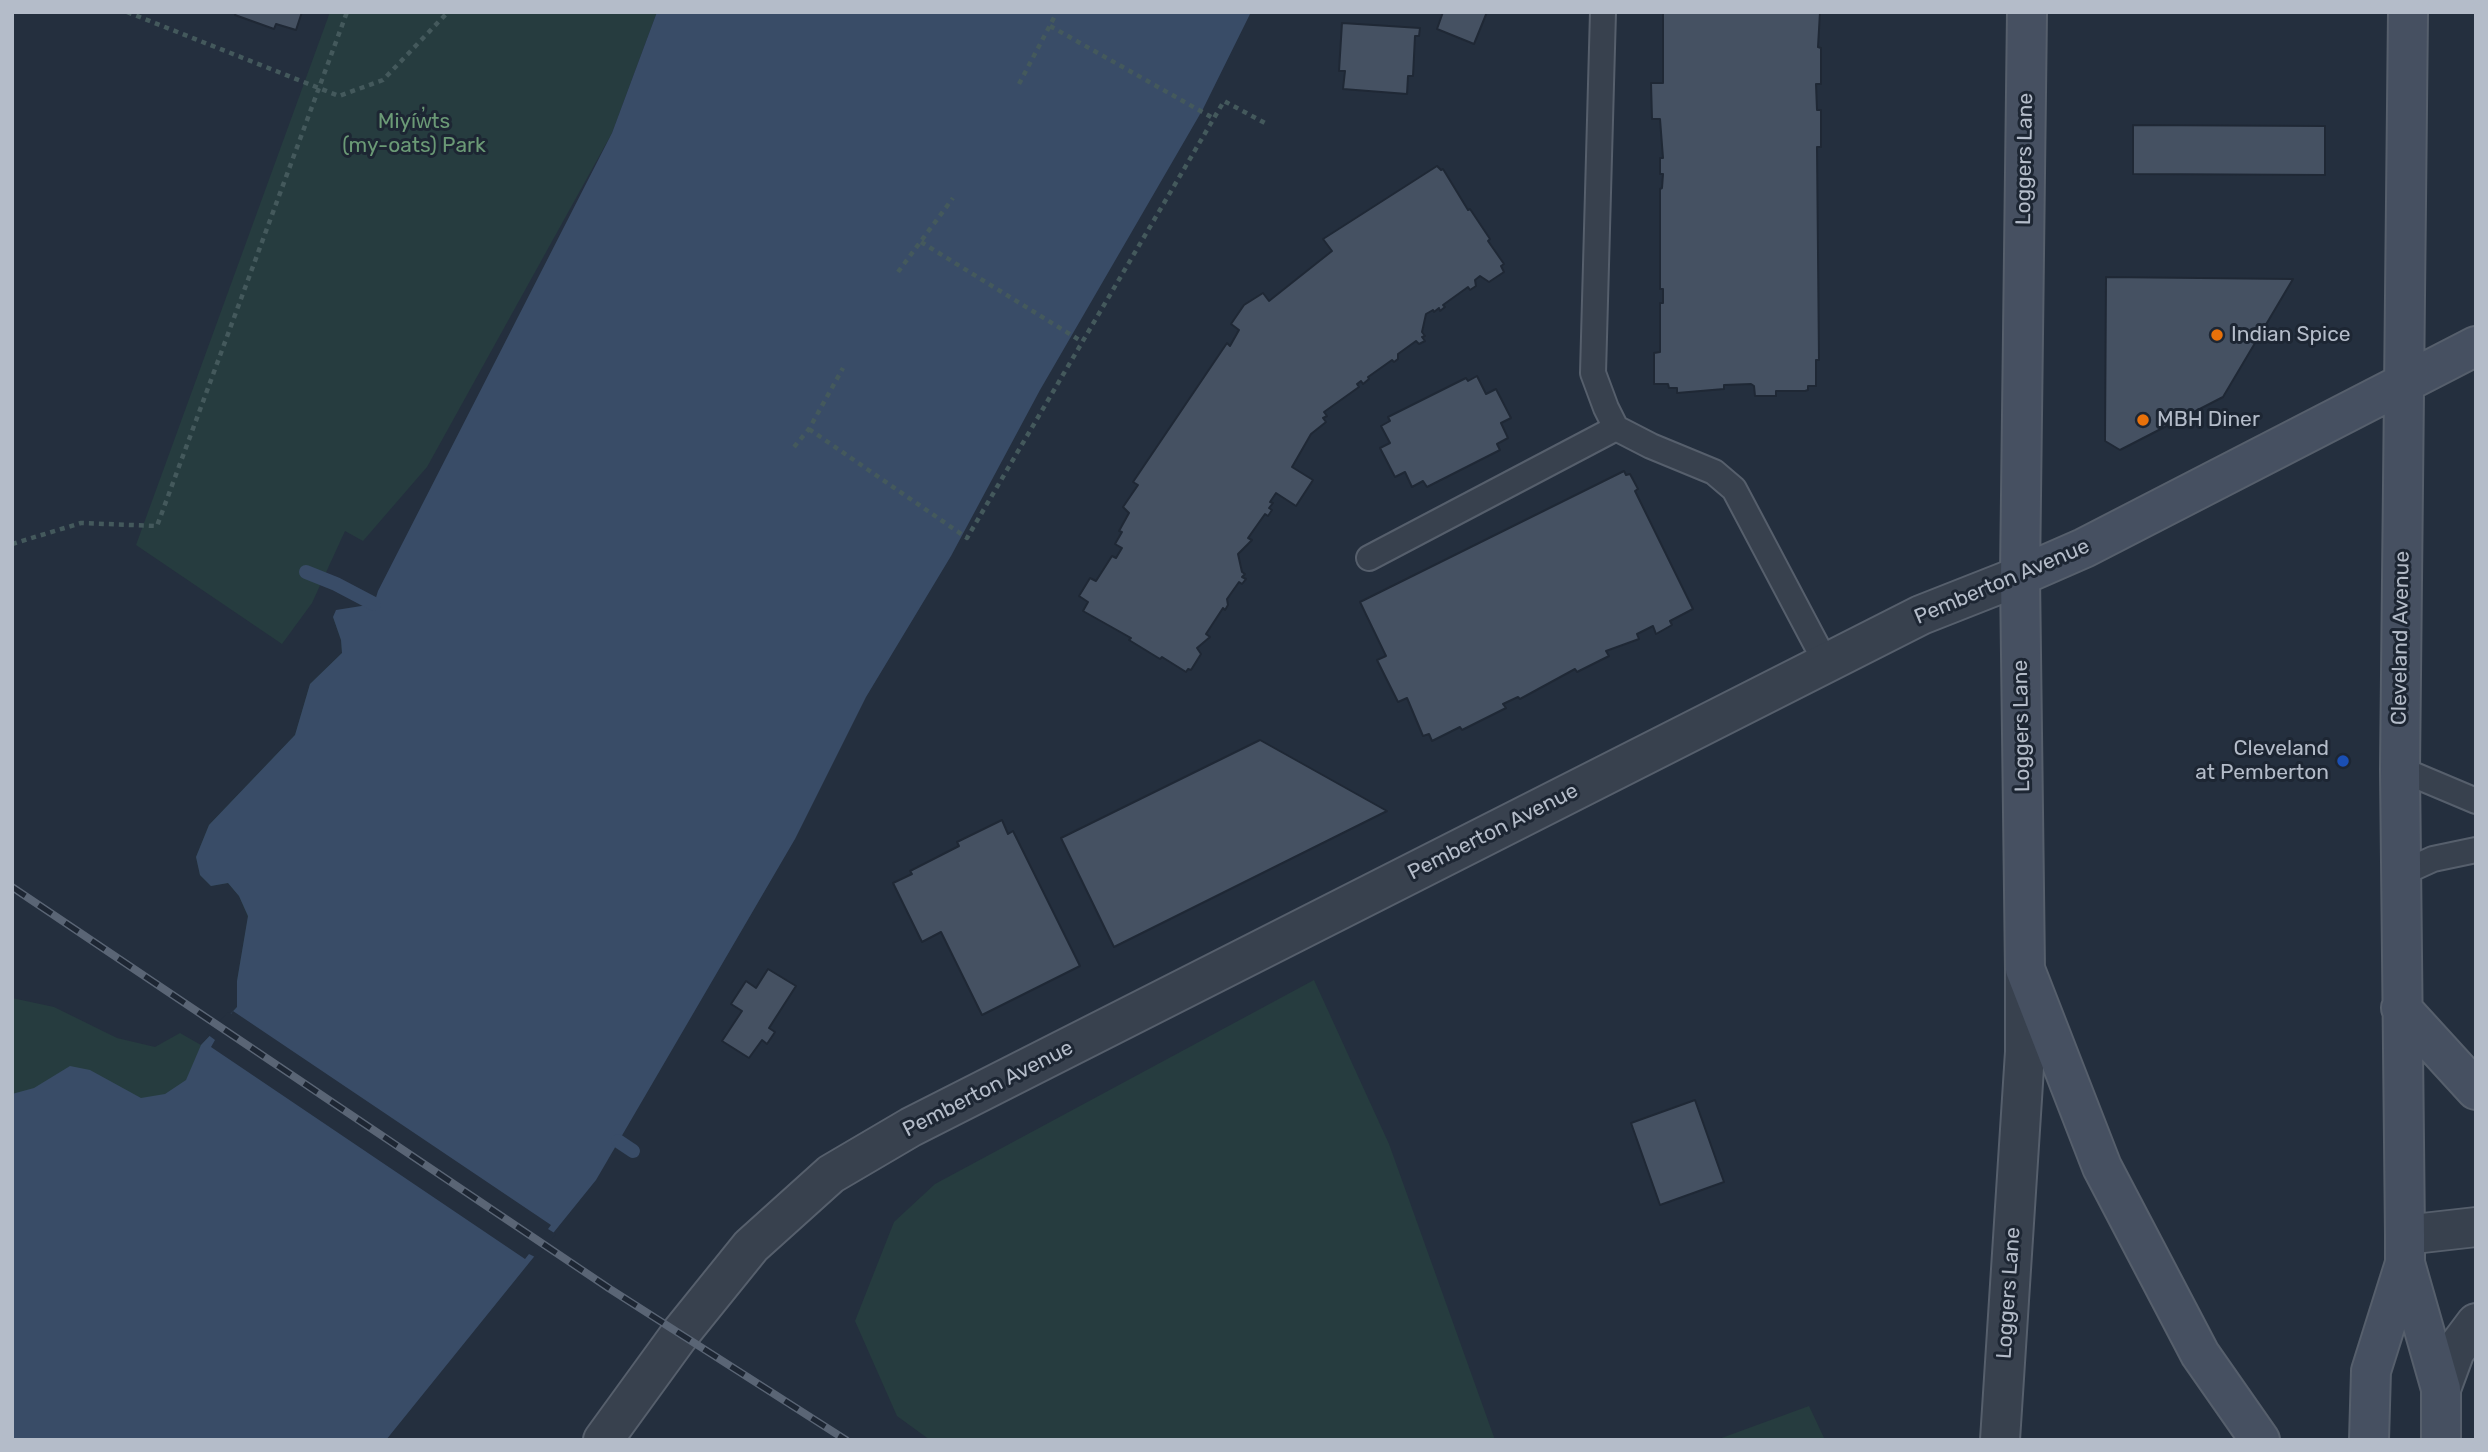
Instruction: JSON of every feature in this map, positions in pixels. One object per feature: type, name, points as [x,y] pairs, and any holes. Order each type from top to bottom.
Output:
[{"type":"street","name":"Loggers Lane","points":[[2000,1440],[2025,1052],[2020,576],[2027,12]]},
{"type":"street","name":"Cleveland Avenue","points":[[2408,12],[2400,769],[2405,1249],[2441,1389],[2441,1440]]},
{"type":"street","name":"Pemberton Avenue","points":[[603,1440],[680,1334],[751,1246],[831,1174],[924,1120],[1921,615],[2084,548],[2476,346]]},
{"type":"street","points":[[2025,969],[2102,1167],[2200,1354],[2260,1440]]},
{"type":"street","points":[[2401,1008],[2476,1090]]},
{"type":"street","points":[[2405,1249],[2476,1227]]},
{"type":"street","name":"Cleveland Avenue","points":[[2369,1440],[2371,1371],[2405,1249]]},
{"type":"street","points":[[2441,1389],[2455,1351],[2476,1323]]},
{"type":"lane","points":[[1603,12],[1593,373],[1616,428],[1714,472],[1734,489],[1826,663]]},
{"type":"lane","points":[[1369,558],[1616,428]]},
{"type":"lane","points":[[2400,769],[2476,801]]},
{"type":"lane","points":[[2400,874],[2433,859],[2476,850]]},
{"type":"path","points":[[127,12],[339,96],[383,80],[449,12]]},
{"type":"path","points":[[12,544],[81,523],[157,526],[347,12]]},
{"type":"path","points":[[1018,84],[1057,12]]},
{"type":"path","points":[[1050,26],[1213,118]]},
{"type":"path","points":[[808,429],[967,538],[1224,101],[1265,122]]},
{"type":"path","points":[[898,272],[953,198]]},
{"type":"path","points":[[921,242],[1081,341]]},
{"type":"path","points":[[794,447],[808,429],[843,368]]},
{"type":"green space","name":"Miyíw̓ts (my-oats) Park","points":[[330,12],[657,12],[612,133],[427,467],[363,541],[345,531],[312,603],[282,644],[136,545]]},
{"type":"green space","points":[[333,617],[352,623],[303,924],[12,1322],[12,998],[54,1007],[117,1038],[155,1047],[180,1033],[201,1045],[237,1007],[237,981],[248,917],[239,896],[228,883],[211,886],[200,875],[196,857],[209,825],[295,735],[310,684],[342,653],[341,640]]},
{"type":"green space","points":[[1314,980],[1389,1144],[1495,1440],[930,1440],[897,1416],[855,1321],[894,1222],[935,1184]]},
{"type":"green space","points":[[1809,1406],[1825,1440],[1716,1440]]},
{"type":"water","points":[[657,12],[1251,12],[1203,109],[1040,390],[951,556],[866,697],[795,839],[596,1180],[386,1440],[12,1440],[12,1094],[34,1088],[70,1066],[90,1070],[141,1098],[165,1094],[186,1080],[201,1045],[237,1007],[237,981],[248,916],[239,896],[228,883],[211,886],[200,875],[196,857],[209,825],[295,735],[310,684],[342,653],[341,640],[333,617],[336,610],[374,604],[378,591],[612,133]]},
{"type":"pier","points":[[233,1011],[551,1225],[548,1229],[556,1234],[537,1258],[529,1254],[525,1259],[211,1047],[215,1040],[207,1034],[228,1012],[231,1014]]},
{"type":"building","points":[[236,12],[302,12],[296,30],[276,24],[274,29],[235,15]]},
{"type":"building","points":[[1443,12],[1487,12],[1474,44],[1437,29]]},
{"type":"building","points":[[1663,12],[1820,12],[1818,47],[1821,48],[1821,84],[1816,84],[1817,110],[1821,110],[1821,147],[1817,147],[1819,360],[1816,360],[1816,386],[1808,386],[1808,390],[1776,391],[1776,396],[1755,396],[1754,386],[1751,384],[1724,385],[1724,389],[1677,393],[1677,388],[1669,388],[1668,384],[1654,384],[1654,353],[1660,352],[1660,303],[1663,303],[1663,289],[1660,289],[1660,189],[1663,174],[1660,174],[1660,158],[1663,158],[1660,119],[1652,119],[1651,83],[1663,83]]},
{"type":"building","points":[[1342,23],[1420,28],[1419,36],[1415,36],[1413,76],[1408,76],[1407,94],[1343,89],[1345,71],[1339,71]]},
{"type":"building","points":[[2133,125],[2325,126],[2325,175],[2133,174]]},
{"type":"building","points":[[1437,166],[1443,169],[1490,239],[1488,241],[1504,264],[1501,266],[1504,272],[1489,282],[1480,276],[1475,280],[1476,286],[1470,290],[1468,287],[1443,305],[1445,307],[1440,311],[1439,308],[1426,314],[1422,332],[1425,341],[1419,344],[1416,341],[1398,354],[1398,359],[1394,362],[1392,360],[1368,377],[1363,384],[1361,381],[1357,384],[1359,387],[1324,412],[1327,416],[1323,418],[1326,422],[1311,434],[1292,467],[1313,480],[1296,506],[1276,493],[1270,502],[1273,503],[1269,508],[1272,510],[1268,516],[1265,514],[1248,538],[1252,540],[1238,554],[1242,572],[1245,574],[1242,577],[1246,579],[1242,584],[1239,582],[1227,599],[1225,610],[1223,608],[1206,634],[1210,637],[1197,648],[1201,654],[1191,670],[1186,672],[1162,657],[1160,659],[1129,640],[1131,638],[1083,611],[1088,602],[1079,596],[1090,578],[1096,581],[1112,556],[1116,558],[1122,548],[1115,544],[1129,513],[1123,507],[1138,485],[1133,482],[1227,343],[1230,346],[1239,330],[1231,324],[1244,305],[1263,293],[1269,301],[1332,251],[1323,239]]},
{"type":"building","points":[[2106,277],[2293,279],[2223,397],[2120,450],[2105,441]]},
{"type":"building","points":[[1477,376],[1486,394],[1496,389],[1511,418],[1501,423],[1508,438],[1497,444],[1500,450],[1427,487],[1423,481],[1412,487],[1405,472],[1395,477],[1380,448],[1390,443],[1381,426],[1390,421],[1388,417],[1466,378],[1468,381]]},
{"type":"building","points":[[1624,471],[1626,475],[1630,474],[1638,489],[1635,491],[1693,609],[1670,621],[1672,625],[1656,634],[1653,626],[1637,634],[1639,639],[1606,651],[1609,656],[1577,672],[1575,669],[1520,699],[1518,697],[1503,704],[1506,708],[1462,730],[1460,727],[1432,741],[1429,734],[1423,736],[1407,698],[1398,702],[1377,660],[1386,656],[1360,602]]},
{"type":"building","points":[[1260,740],[1387,811],[1114,947],[1061,838]]},
{"type":"building","points":[[1002,820],[1008,834],[1013,831],[1080,966],[982,1015],[941,932],[922,942],[893,883],[912,874],[910,871],[959,846],[957,842]]},
{"type":"building","points":[[768,969],[796,986],[769,1028],[775,1032],[767,1044],[762,1040],[749,1058],[722,1041],[742,1011],[731,1004],[746,981],[756,988]]},
{"type":"building","points":[[1695,1100],[1724,1182],[1660,1205],[1631,1123]]},
{"type":"waterway","points":[[306,572],[374,604]]},
{"type":"waterway","points":[[618,1141],[633,1151]]},
{"type":"railway","points":[[12,887],[610,1289],[846,1440]]},
{"type":"place","name":"Indian Spice","points":[[2217,335]]},
{"type":"place","name":"MBH Diner","points":[[2143,420]]},
{"type":"place","name":"Cleveland at Pemberton","points":[[2343,761]]}]
